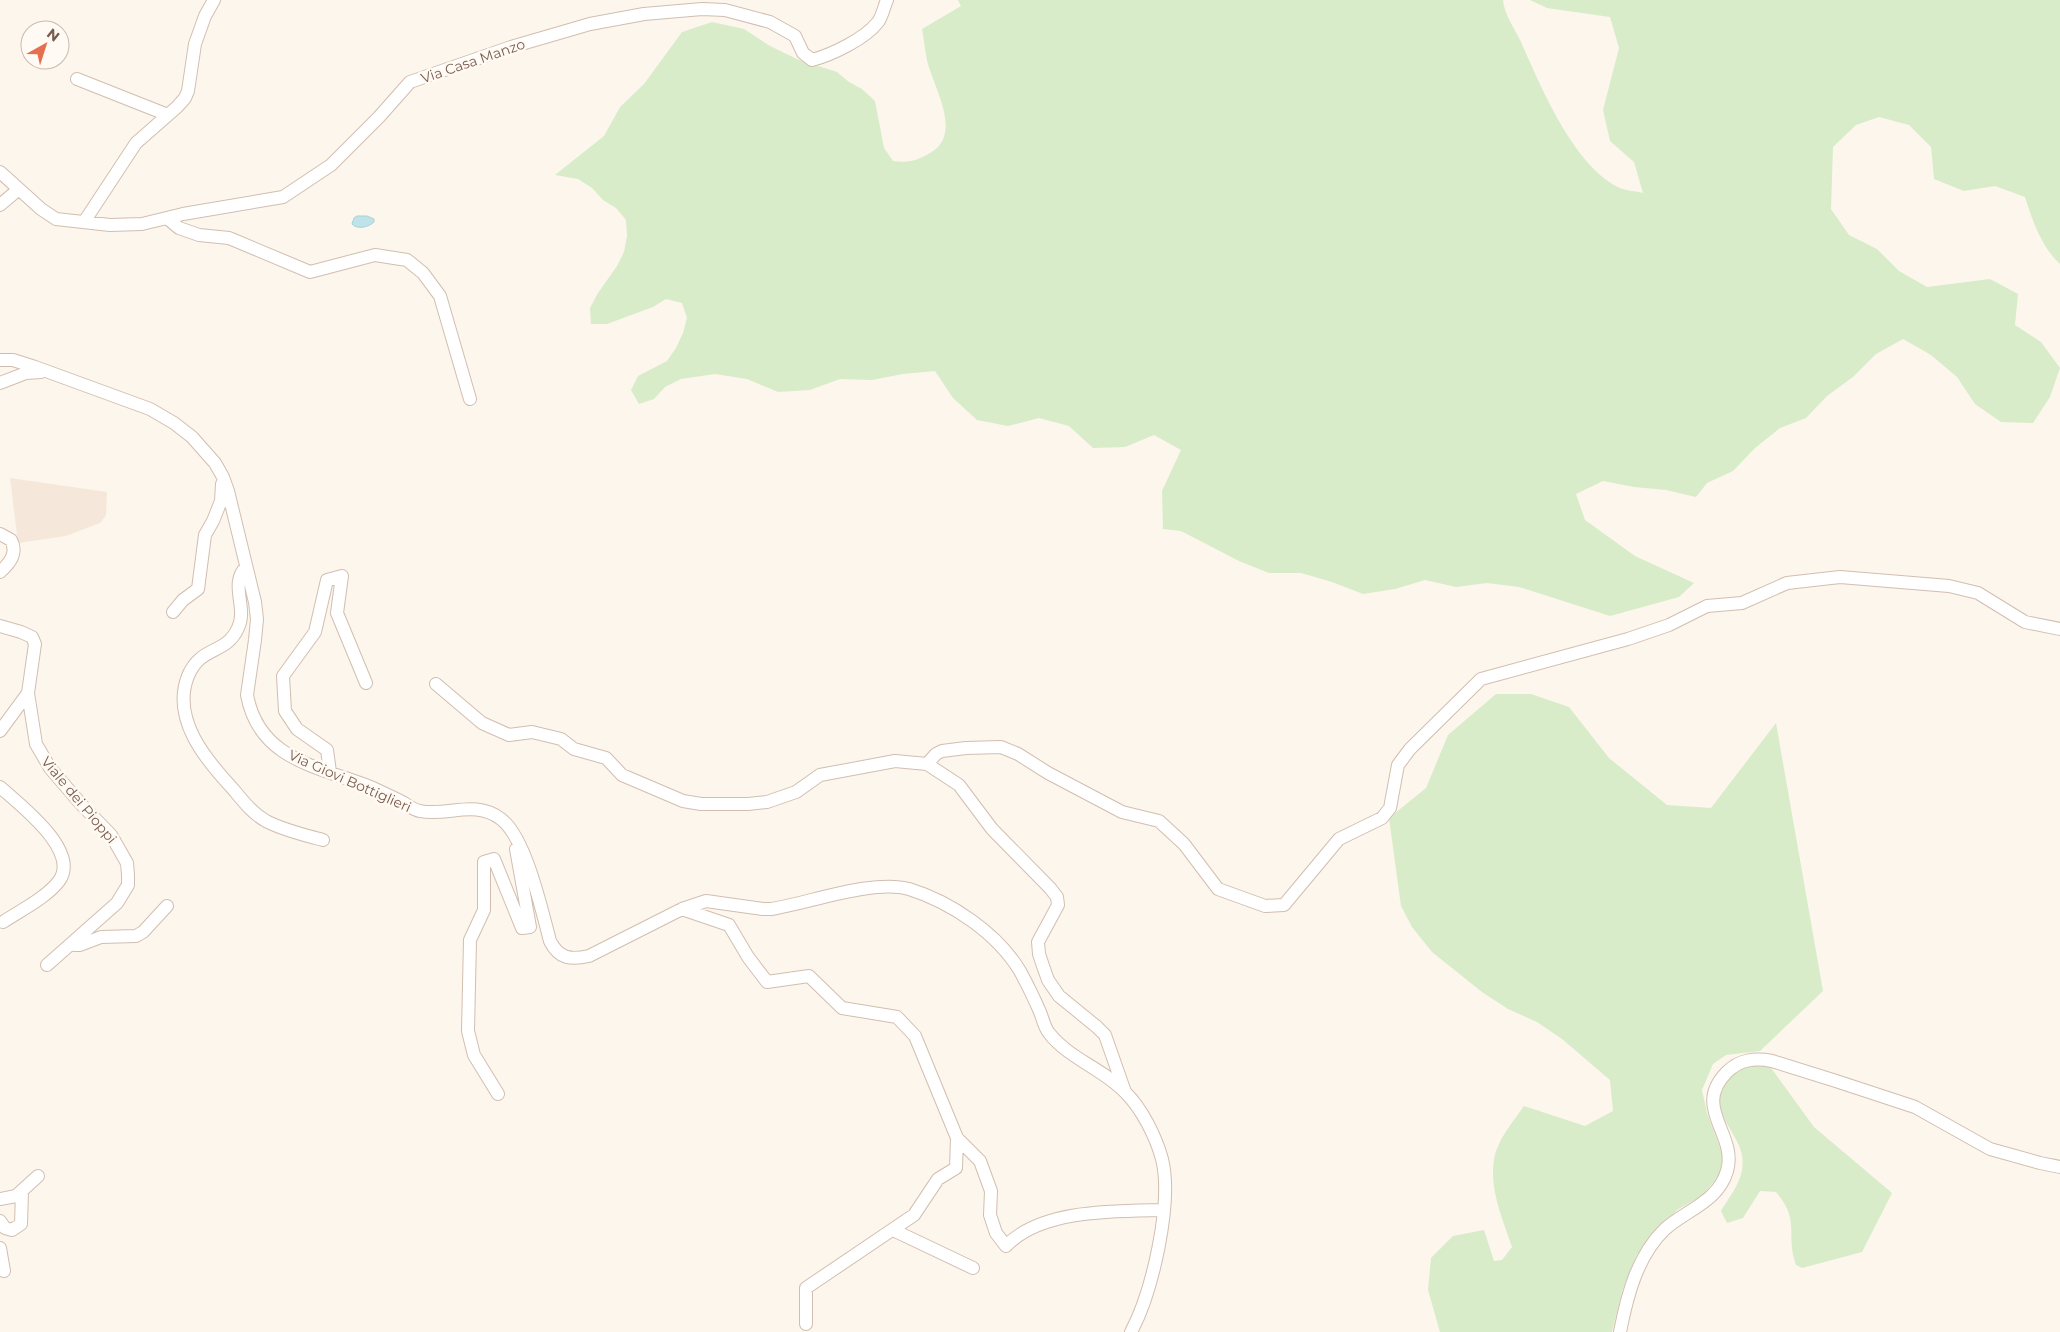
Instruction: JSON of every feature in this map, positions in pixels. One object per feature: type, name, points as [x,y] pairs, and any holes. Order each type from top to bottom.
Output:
[{"type":"street","points":[[84,222],[136,143],[181,104],[188,91],[195,44],[205,16],[214,0]]},
{"type":"street","points":[[702,9],[714,0]]},
{"type":"street","name":"Via Casa Manzo","points":[[0,172],[40,209],[56,219],[110,225],[142,224],[283,197],[331,165],[379,118],[410,82],[511,47],[590,24],[644,14],[702,9],[725,10],[770,22],[795,36],[803,54],[812,60],[824,57],[854,42],[878,22],[887,0]]},
{"type":"street","points":[[78,79],[168,115]]},
{"type":"street","points":[[0,205],[19,189]]},
{"type":"street","points":[[167,218],[179,228],[199,235],[230,238],[310,272],[375,255],[407,260],[423,273],[440,296],[470,399]]},
{"type":"street","points":[[0,360],[13,360],[46,372]]},
{"type":"street","points":[[0,383],[26,373],[46,372]]},
{"type":"street","name":"Via Giovi Bottiglieri","points":[[46,372],[150,409],[192,437],[215,463],[228,491],[252,586],[257,619],[247,695],[252,716],[264,734],[289,757],[391,796],[418,811],[480,810],[501,819],[513,835],[531,872],[550,941],[553,948],[562,956],[573,958],[589,956],[682,909],[706,901],[763,910],[880,886],[903,888],[927,896],[957,912],[977,926],[1009,956],[1019,970],[1047,1031],[1056,1041],[1126,1092],[1148,1128],[1162,1159],[1165,1189],[1158,1253],[1148,1291],[1130,1332]]},
{"type":"street","points":[[173,612],[198,589],[206,535],[221,501],[223,477]]},
{"type":"street","points":[[0,534],[11,540],[14,551],[9,563],[0,572]]},
{"type":"street","points":[[246,568],[240,573],[238,583],[242,613],[238,628],[229,642],[201,656],[196,662],[185,686],[184,702],[186,716],[192,733],[210,764],[254,813],[276,826],[323,840]]},
{"type":"street","points":[[330,772],[327,750],[297,729],[285,711],[283,676],[315,632],[327,580],[342,576],[337,612],[366,683]]},
{"type":"street","points":[[927,764],[942,750],[1001,747],[1018,754],[1048,774],[1122,812],[1159,821],[1184,844],[1218,889],[1265,906],[1284,905],[1339,839],[1382,818],[1390,808],[1398,765],[1410,749],[1480,679],[1628,639],[1669,625],[1707,606],[1742,603],[1787,583],[1840,577],[1949,586],[1978,593],[2025,622],[2060,629]]},
{"type":"street","name":"Viale dei Pioppi","points":[[0,626],[32,637],[35,644],[28,693],[36,744],[42,756],[80,803],[111,835],[127,863],[128,885],[117,903],[72,945],[47,965]]},
{"type":"street","points":[[436,684],[482,723],[510,735],[532,732],[560,739],[574,749],[606,758],[622,775],[683,800],[701,804],[767,802],[792,794],[820,775],[894,761],[927,764],[959,785],[992,829],[1056,897],[1058,906],[1038,942],[1039,954],[1048,980],[1059,996],[1105,1035],[1126,1092]]},
{"type":"street","points":[[0,731],[28,693]]},
{"type":"street","points":[[0,787],[45,829],[54,840],[62,855],[64,869],[63,875],[52,888],[3,922]]},
{"type":"street","points":[[498,1094],[474,1055],[468,1031],[470,940],[484,910],[484,862],[494,859],[522,928],[530,927],[513,835]]},
{"type":"street","name":"Viale dei Pioppi","points":[[72,945],[101,937],[136,936],[143,932],[167,906]]},
{"type":"street","points":[[682,909],[729,925],[748,957],[767,982],[809,976],[842,1008],[898,1017],[915,1036],[957,1138],[980,1161],[992,1191],[990,1215],[996,1233],[1006,1246],[1016,1236],[1042,1223],[1103,1211],[1163,1210]]},
{"type":"street","points":[[1620,1332],[1635,1276],[1648,1250],[1665,1230],[1706,1202],[1715,1193],[1727,1173],[1729,1163],[1727,1149],[1713,1112],[1713,1096],[1723,1076],[1732,1067],[1743,1061],[1762,1059],[1772,1061],[1836,1080],[1914,1108],[1990,1149],[2040,1164],[2060,1167]]},
{"type":"street","points":[[806,1324],[806,1288],[914,1215],[938,1179],[956,1168],[957,1138]]},
{"type":"street","points":[[0,1199],[16,1196],[38,1176]]},
{"type":"street","points":[[0,1221],[5,1228],[12,1230],[21,1224],[22,1192]]},
{"type":"street","points":[[893,1230],[973,1268]]},
{"type":"street","points":[[0,1248],[4,1272]]},
{"type":"shaded area","points":[[10,478],[107,492],[106,515],[100,523],[66,536],[18,543]]},
{"type":"green space","points":[[958,0],[1503,0],[1508,16],[1538,81],[1574,144],[1588,163],[1603,178],[1620,188],[1643,193],[1634,162],[1610,141],[1603,110],[1619,48],[1610,17],[1547,8],[1530,0],[2060,0],[2060,264],[2043,241],[2025,197],[1995,186],[1964,191],[1934,179],[1931,147],[1909,125],[1879,117],[1856,125],[1833,147],[1831,209],[1849,235],[1877,249],[1899,271],[1927,287],[1990,279],[2018,294],[2015,325],[2041,342],[2060,368],[2050,397],[2033,423],[2001,422],[1975,404],[1957,377],[1931,355],[1903,339],[1876,354],[1853,377],[1827,396],[1806,418],[1780,428],[1755,448],[1733,471],[1707,483],[1696,497],[1666,490],[1634,487],[1603,481],[1576,494],[1585,520],[1635,556],[1694,583],[1679,597],[1610,616],[1519,587],[1487,583],[1456,587],[1425,580],[1395,589],[1363,594],[1301,573],[1269,573],[1239,561],[1181,531],[1163,529],[1162,491],[1181,450],[1154,435],[1125,447],[1093,448],[1069,426],[1039,418],[1008,426],[977,420],[953,398],[935,371],[903,374],[872,380],[840,379],[810,390],[778,392],[747,379],[715,374],[681,379],[665,387],[654,399],[639,404],[631,390],[638,376],[667,361],[676,348],[687,318],[682,303],[666,299],[653,307],[607,324],[591,324],[590,308],[624,252],[627,236],[626,220],[616,208],[603,200],[592,188],[578,179],[555,175],[604,136],[620,107],[644,84],[682,32],[712,22],[744,29],[770,46],[799,60],[837,72],[849,82],[862,89],[875,101],[884,148],[893,161],[904,162],[921,158],[940,145],[945,134],[946,122],[940,96],[927,60],[922,29],[961,6]]},
{"type":"green space","points":[[1496,694],[1531,694],[1569,707],[1609,758],[1667,805],[1711,808],[1776,723],[1823,991],[1760,1051],[1726,1055],[1713,1064],[1702,1090],[1707,1113],[1723,1156],[1720,1174],[1703,1195],[1677,1210],[1636,1256],[1623,1288],[1612,1332],[1440,1332],[1428,1290],[1431,1258],[1453,1236],[1484,1230],[1494,1261],[1502,1260],[1512,1247],[1495,1193],[1493,1171],[1498,1145],[1524,1106],[1585,1126],[1613,1111],[1610,1080],[1562,1039],[1537,1022],[1508,1009],[1482,992],[1432,952],[1412,927],[1401,906],[1389,818],[1426,788],[1448,735]]},
{"type":"green space","points":[[1751,1063],[1769,1065],[1814,1127],[1892,1193],[1862,1252],[1802,1268],[1796,1265],[1788,1211],[1776,1192],[1760,1191],[1743,1218],[1727,1223],[1721,1211],[1737,1185],[1743,1163],[1739,1146],[1722,1114],[1720,1097],[1723,1088],[1732,1076],[1738,1070]]},
{"type":"water","points":[[357,216],[367,216],[374,219],[374,222],[366,226],[354,226],[352,224]]}]
